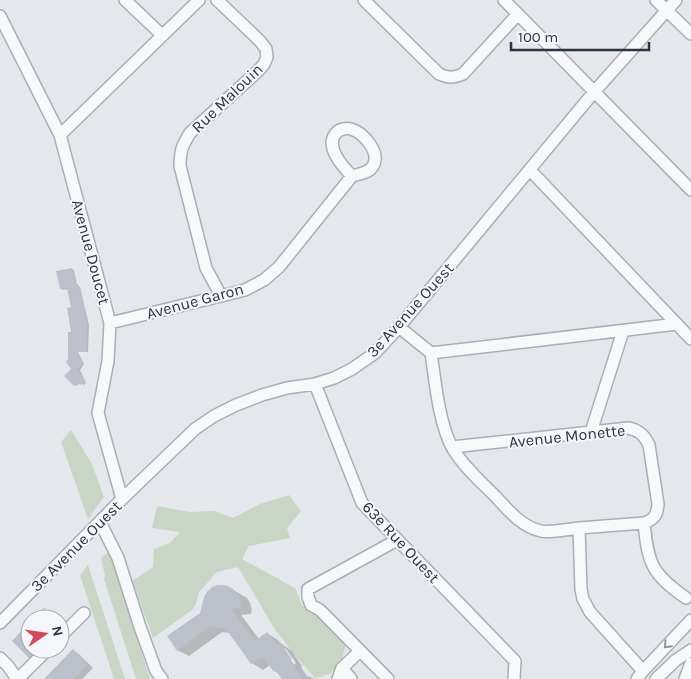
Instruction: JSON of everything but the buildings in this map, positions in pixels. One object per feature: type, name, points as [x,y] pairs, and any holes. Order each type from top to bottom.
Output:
[{"type":"street","points":[[125,0],[162,35]]},
{"type":"street","points":[[60,135],[199,0]]},
{"type":"street","name":"Rue Malouin","points":[[218,0],[260,41],[266,49],[267,57],[259,70],[190,133],[180,153],[180,166],[206,268],[221,296]]},
{"type":"street","points":[[364,0],[439,74],[448,78],[463,74],[518,14]]},
{"type":"street","points":[[504,0],[691,190]]},
{"type":"street","points":[[656,0],[691,34]]},
{"type":"street","name":"3e Avenue Ouest","points":[[0,623],[122,499],[195,429],[214,416],[262,395],[334,378],[352,369],[375,353],[399,327],[594,92],[676,0]]},
{"type":"street","name":"Avenue Doucet","points":[[0,16],[60,135],[110,323],[108,361],[98,413],[122,499]]},
{"type":"street","points":[[530,170],[691,339]]},
{"type":"street","name":"Avenue Garon","points":[[110,323],[245,290],[264,280],[279,267],[352,176]]},
{"type":"street","points":[[431,352],[677,324]]},
{"type":"street","points":[[399,327],[431,352],[444,428],[452,447],[475,476],[510,512],[534,529],[543,531],[644,523],[650,561],[669,586],[686,598]]},
{"type":"street","points":[[590,432],[623,331]]},
{"type":"street","name":"63e Rue Ouest","points":[[315,384],[362,503],[515,661],[514,679]]},
{"type":"street","name":"Avenue Monette","points":[[452,447],[628,428],[636,430],[646,438],[649,445],[658,504],[655,516],[651,521],[644,523]]},
{"type":"street","points":[[100,522],[118,558],[140,627],[156,671],[162,679]]},
{"type":"street","points":[[579,528],[583,599],[590,612],[640,675],[691,620]]},
{"type":"street","points":[[388,679],[320,610],[311,605],[308,589],[397,540]]},
{"type":"street","points":[[70,627],[84,613]]},
{"type":"street","points":[[656,679],[676,660],[691,650]]},
{"type":"street","points":[[351,679],[339,676],[360,651]]},
{"type":"street","points":[[0,658],[18,679],[38,659]]},
{"type":"street","points":[[685,679],[691,663]]},
{"type":"green space","points":[[71,430],[92,464],[104,497],[88,519],[61,442]]},
{"type":"green space","points":[[289,495],[301,511],[287,528],[290,538],[249,546],[242,559],[295,588],[302,605],[346,643],[342,660],[330,674],[315,678],[293,653],[274,628],[238,567],[217,572],[199,592],[196,604],[192,610],[153,638],[132,581],[153,567],[154,549],[170,543],[180,532],[152,528],[157,506],[190,512],[214,511],[233,518],[260,504]]},
{"type":"green space","points":[[108,552],[150,679],[136,679],[104,579],[101,558]]},
{"type":"green space","points":[[88,565],[125,679],[114,679],[80,575]]}]
